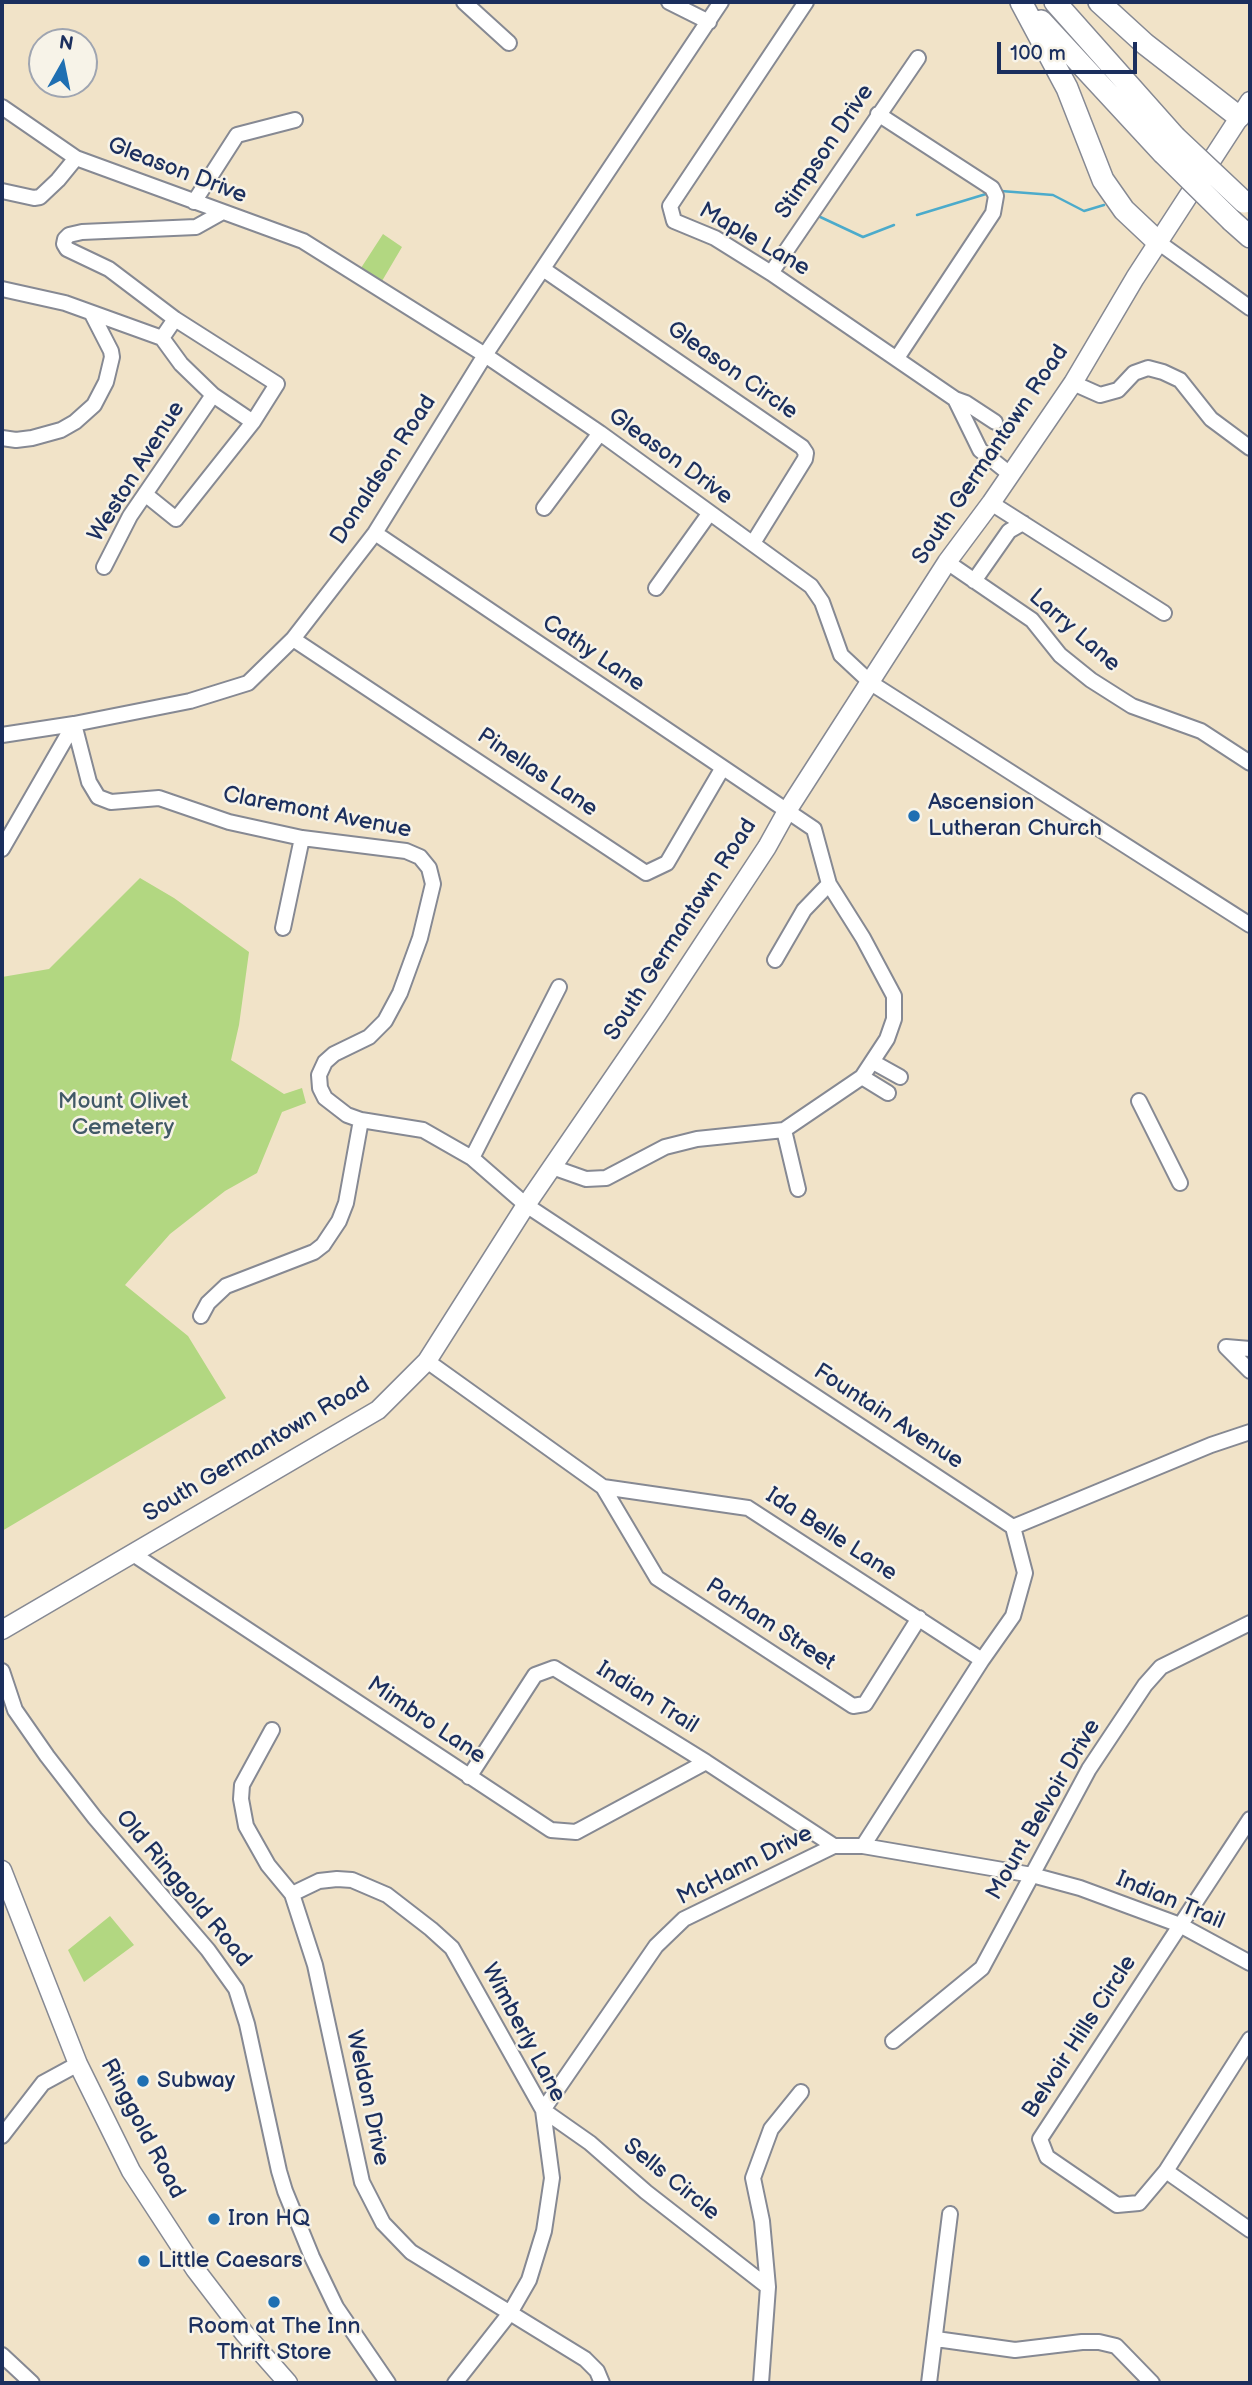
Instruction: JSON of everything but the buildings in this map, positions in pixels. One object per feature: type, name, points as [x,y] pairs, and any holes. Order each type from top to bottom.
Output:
[{"type":"highway","points":[[1022,2],[1169,145],[1247,204]]},
{"type":"highway","points":[[1022,2],[1067,89],[1103,180],[1124,210],[1158,242]]},
{"type":"highway","points":[[1055,2],[1232,221],[1250,237]]},
{"type":"highway","points":[[1099,2],[1145,44],[1247,116]]},
{"type":"main road","name":"South Germantown Road","points":[[2,1630],[378,1410],[427,1361],[526,1205],[760,858],[787,811],[947,562],[1011,475],[1073,383],[1158,242],[1247,116]]},
{"type":"main road","name":"Ringgold Road","points":[[2,1870],[79,2064],[131,2171],[195,2269],[244,2333],[288,2383]]},
{"type":"street","points":[[464,2],[509,43]]},
{"type":"street","points":[[669,2],[709,22]]},
{"type":"street","name":"Donaldson Road","points":[[2,735],[190,701],[248,683],[293,639],[374,533],[485,355],[721,2]]},
{"type":"street","name":"Maple Lane","points":[[806,2],[670,205],[674,221],[715,238],[771,273],[955,399],[995,422]]},
{"type":"street","name":"Stimpson Drive","points":[[771,273],[918,58]]},
{"type":"street","name":"Gleason Drive","points":[[2,107],[76,158],[303,241],[485,355],[600,433],[811,586],[821,602],[841,655],[871,683],[1250,925]]},
{"type":"street","points":[[878,114],[992,188],[996,196],[993,213],[897,358]]},
{"type":"street","points":[[194,202],[237,135],[295,120]]},
{"type":"street","points":[[2,191],[40,197],[76,158]]},
{"type":"street","points":[[145,494],[176,519],[253,422],[277,384],[175,319],[110,269],[67,250],[65,239],[69,235],[82,232],[196,228],[221,213]]},
{"type":"street","points":[[1158,242],[1250,308]]},
{"type":"street","name":"Gleason Circle","points":[[543,269],[802,447],[806,453],[805,459],[753,543]]},
{"type":"street","points":[[2,289],[65,303],[162,338],[175,319]]},
{"type":"street","points":[[2,438],[24,439],[61,430],[94,405],[106,382],[111,351],[92,314]]},
{"type":"street","name":"Weston Avenue","points":[[104,567],[130,516],[213,394],[181,365],[162,338]]},
{"type":"street","points":[[1073,383],[1100,394],[1118,390],[1134,373],[1148,368],[1163,372],[1180,380],[1211,419],[1250,449]]},
{"type":"street","points":[[213,394],[253,422]]},
{"type":"street","name":"Maple Lane","points":[[955,399],[980,450],[1011,475]]},
{"type":"street","points":[[544,508],[600,433]]},
{"type":"street","points":[[991,503],[1164,612]]},
{"type":"street","points":[[656,588],[709,514]]},
{"type":"street","points":[[974,581],[1009,531],[1023,523]]},
{"type":"street","name":"Cathy Lane","points":[[374,533],[814,829],[830,884],[894,996],[894,1019],[887,1039],[862,1077],[784,1130]]},
{"type":"street","name":"Larry Lane","points":[[947,562],[1032,620],[1060,654],[1091,680],[1132,706],[1201,731],[1250,763]]},
{"type":"street","name":"Pinellas Lane","points":[[293,639],[646,873],[667,863],[722,769]]},
{"type":"street","points":[[2,849],[74,724]]},
{"type":"street","name":"Claremont Avenue","points":[[74,724],[89,782],[98,797],[111,802],[159,798],[229,822],[302,838],[406,851],[420,856],[429,868],[433,884],[421,938],[400,993],[385,1021],[369,1037],[334,1054],[325,1062],[319,1075],[320,1088],[325,1098],[347,1115],[360,1120],[424,1130],[471,1158],[526,1205]]},
{"type":"street","points":[[283,928],[302,838]]},
{"type":"street","points":[[775,960],[804,909],[830,884]]},
{"type":"street","points":[[471,1158],[559,987]]},
{"type":"street","points":[[873,1062],[900,1077]]},
{"type":"street","points":[[862,1077],[888,1093]]},
{"type":"street","points":[[1139,1101],[1180,1183]]},
{"type":"street","points":[[201,1315],[208,1303],[226,1286],[314,1252],[323,1245],[339,1221],[346,1203],[360,1120]]},
{"type":"street","points":[[552,1167],[586,1179],[606,1178],[665,1147],[697,1139],[784,1130],[798,1189]]},
{"type":"street","name":"Fountain Avenue","points":[[526,1205],[1013,1527]]},
{"type":"street","points":[[1232,1347],[1235,1342],[1243,1339],[1250,1341]]},
{"type":"street","points":[[1250,1349],[1226,1347],[1250,1371]]},
{"type":"street","name":"Ida Belle Lane","points":[[427,1361],[603,1487],[748,1508],[982,1660]]},
{"type":"street","points":[[863,1846],[1013,1616],[1026,1573],[1013,1527],[1250,1432]]},
{"type":"street","name":"Parham Street","points":[[603,1487],[657,1578],[853,1706],[864,1704],[919,1618]]},
{"type":"street","name":"Mimbro Lane","points":[[133,1554],[551,1830],[576,1832],[706,1762]]},
{"type":"street","name":"Mount Belvoir Drive","points":[[893,2040],[982,1968],[1089,1769],[1145,1685],[1161,1667],[1250,1623]]},
{"type":"street","name":"Indian Trail","points":[[469,1777],[535,1675],[554,1668],[706,1762],[834,1846]]},
{"type":"street","name":"Old Ringgold Road","points":[[2,1671],[15,1710],[47,1756],[95,1818],[208,1950],[236,1989],[247,2024],[285,2191],[336,2307],[388,2383]]},
{"type":"street","name":"Weldon Drive","points":[[272,1730],[242,1786],[241,1799],[246,1826],[268,1865],[292,1894],[315,1965],[362,2182],[383,2223],[411,2252],[585,2359],[597,2371],[602,2383]]},
{"type":"street","name":"Belvoir Hills Circle","points":[[1167,2171],[1139,2203],[1117,2205],[1047,2157],[1040,2139],[1250,1819]]},
{"type":"street","name":"McHann Drive","points":[[543,2110],[656,1946],[684,1919],[834,1846],[863,1846]]},
{"type":"street","name":"Indian Trail","points":[[863,1846],[1032,1875],[1080,1888],[1180,1925],[1250,1964]]},
{"type":"street","name":"Wimberly Lane","points":[[292,1894],[319,1881],[352,1880],[387,1895],[431,1929],[452,1948],[543,2110],[552,2178],[544,2231],[529,2280],[509,2312],[455,2383]]},
{"type":"street","points":[[1250,2039],[1167,2171],[1250,2230]]},
{"type":"street","points":[[2,2136],[43,2084],[79,2064]]},
{"type":"street","points":[[761,2383],[768,2287],[762,2221],[753,2178],[771,2129],[801,2092]]},
{"type":"street","name":"Sells Circle","points":[[543,2110],[590,2143],[646,2192],[768,2287]]},
{"type":"street","points":[[929,2383],[950,2214]]},
{"type":"street","points":[[936,2339],[1015,2350],[1099,2342],[1116,2346],[1152,2383]]},
{"type":"street","points":[[2,2355],[32,2383]]},
{"type":"green space","points":[[383,234],[402,247],[382,281],[361,268]]},
{"type":"green space","name":"Mount Olivet Cemetery","points":[[140,878],[174,898],[249,952],[239,1025],[231,1060],[284,1094],[302,1088],[306,1103],[282,1112],[257,1173],[225,1191],[170,1234],[125,1285],[188,1336],[226,1398],[2,1531],[2,977],[49,969]]},
{"type":"green space","points":[[110,1916],[134,1945],[84,1982],[68,1950]]},
{"type":"waterway","points":[[1001,191],[1053,195],[1084,211],[1104,205]]},
{"type":"waterway","points":[[917,215],[986,194]]},
{"type":"waterway","points":[[816,215],[863,237],[894,225]]},
{"type":"place","name":"Ascension Lutheran Church","points":[[914,816]]},
{"type":"place","name":"Subway","points":[[143,2081]]},
{"type":"place","name":"Iron HQ","points":[[214,2219]]},
{"type":"place","name":"Little Caesars","points":[[144,2261]]},
{"type":"place","name":"Room at The Inn Thrift Store","points":[[274,2302]]}]
